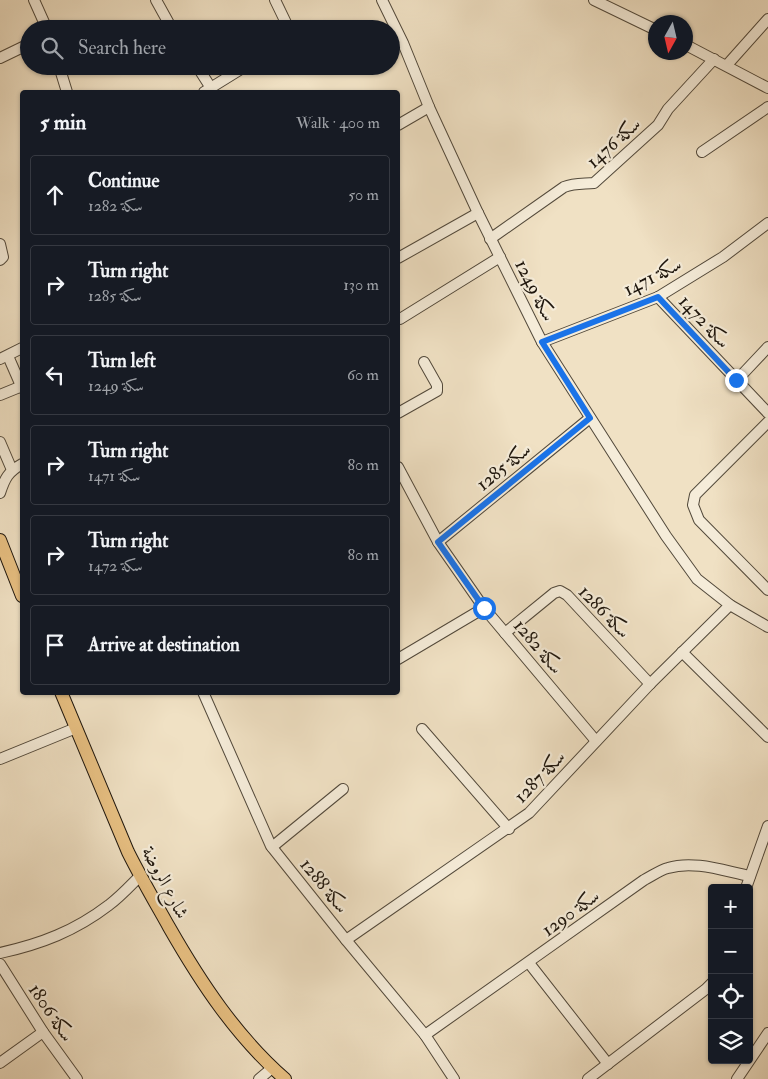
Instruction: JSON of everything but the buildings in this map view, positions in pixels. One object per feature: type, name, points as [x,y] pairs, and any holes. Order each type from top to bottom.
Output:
[{"type":"main road","points":[[0,540],[20,591]]},
{"type":"main road","name":"شارع الروضة","points":[[62,695],[115,822],[140,876],[178,943],[236,1029],[274,1074],[284,1079]]},
{"type":"street","points":[[34,0],[42,20]]},
{"type":"street","points":[[156,0],[167,20]]},
{"type":"street","points":[[275,0],[285,20]]},
{"type":"street","name":"سكة 1249","points":[[382,0],[392,20]]},
{"type":"street","points":[[597,1],[648,26]]},
{"type":"street","points":[[727,65],[768,19]]},
{"type":"street","name":"سكة 1249","points":[[400,37],[429,107],[478,214],[542,342],[666,536],[697,579],[730,605],[768,627]]},
{"type":"street","points":[[0,58],[20,48]]},
{"type":"street","points":[[693,48],[768,88]]},
{"type":"street","name":"سكة 1476","points":[[490,239],[564,186],[574,183],[594,183],[601,178],[658,125],[668,109],[714,58]]},
{"type":"street","points":[[62,75],[66,90]]},
{"type":"street","points":[[201,75],[207,90],[231,75]]},
{"type":"street","points":[[702,152],[768,106]]},
{"type":"street","points":[[400,124],[429,107]]},
{"type":"street","points":[[400,257],[478,214]]},
{"type":"street","name":"سكة 1471","points":[[542,342],[658,297],[767,228]]},
{"type":"street","points":[[0,244],[2,251],[0,260]]},
{"type":"street","points":[[400,319],[500,257]]},
{"type":"street","name":"سكة 1472","points":[[658,297],[768,413]]},
{"type":"street","points":[[736,380],[768,347]]},
{"type":"street","points":[[20,349],[4,358],[20,384]]},
{"type":"street","points":[[400,412],[437,391],[437,385],[424,362]]},
{"type":"street","points":[[0,395],[20,388]]},
{"type":"street","name":"سكة 1285","points":[[438,542],[590,418]]},
{"type":"street","points":[[766,426],[695,495],[693,505],[699,520],[768,590]]},
{"type":"street","points":[[0,442],[12,470]]},
{"type":"street","points":[[0,493],[8,475],[20,465]]},
{"type":"street","name":"سكة 1282","points":[[400,471],[438,542],[484,608],[596,741]]},
{"type":"street","name":"سكة 1286","points":[[505,632],[554,593],[560,591],[567,595],[650,684]]},
{"type":"street","name":"سكة 1287","points":[[346,940],[530,813],[650,684],[730,605]]},
{"type":"street","points":[[400,658],[484,608]]},
{"type":"street","points":[[682,652],[768,738]]},
{"type":"street","name":"سكة 1288","points":[[204,695],[272,847],[425,1035],[454,1079]]},
{"type":"street","points":[[0,759],[76,728]]},
{"type":"street","points":[[422,729],[509,829]]},
{"type":"street","points":[[272,847],[343,788]]},
{"type":"street","points":[[747,884],[768,826]]},
{"type":"street","name":"سكة 1290","points":[[425,1035],[644,880],[668,868],[692,865],[750,876]]},
{"type":"street","points":[[0,953],[35,945],[74,928],[109,905],[140,876]]},
{"type":"street","points":[[528,963],[608,1064]]},
{"type":"street","name":"سكة 1806","points":[[0,964],[43,1032],[77,1079]]},
{"type":"street","points":[[588,1079],[708,987]]},
{"type":"street","points":[[0,1063],[43,1032]]},
{"type":"street","points":[[737,1079],[768,1033]]},
{"type":"street","points":[[259,1079],[274,1074]]},
{"type":"route","points":[[484,608],[438,542],[590,418],[542,342],[658,297],[736,380]]}]
